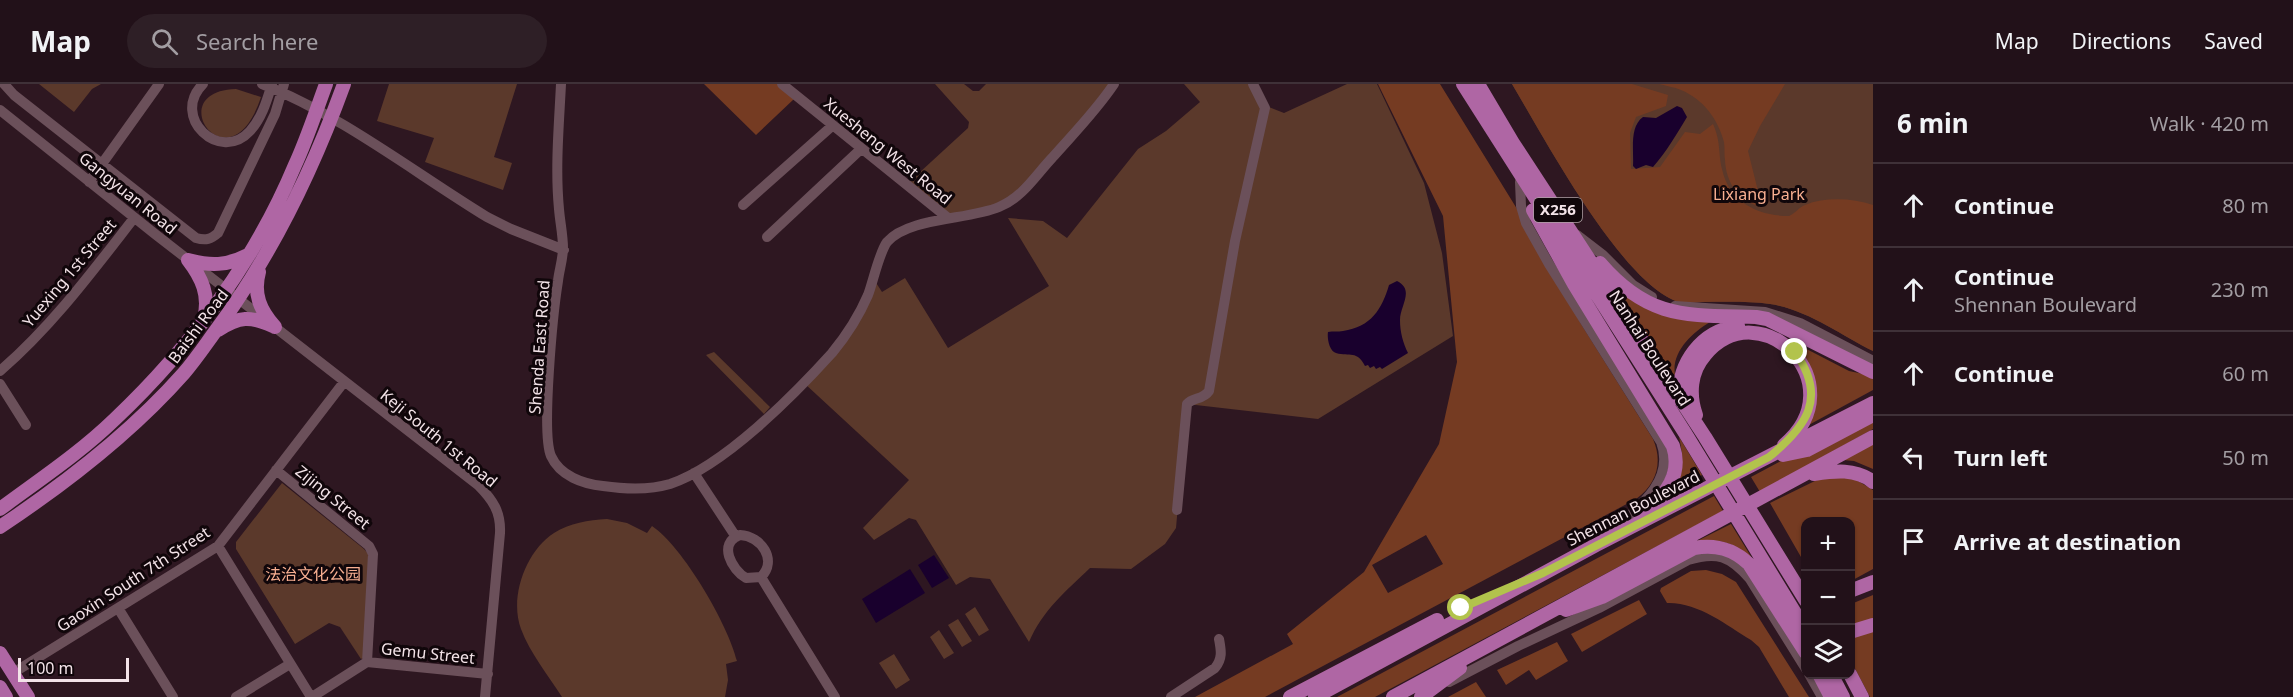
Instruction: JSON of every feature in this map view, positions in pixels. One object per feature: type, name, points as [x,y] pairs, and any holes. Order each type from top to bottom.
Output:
[{"type":"main road","name":"Baishi Road","points":[[0,509],[55,469],[113,421],[171,362],[226,290],[248,255],[296,165],[326,84]]},
{"type":"main road","name":"Baishi Road","points":[[0,527],[67,479],[128,429],[185,372],[261,265],[312,167],[344,84]]},
{"type":"main road","name":"Nanhai Boulevard","points":[[1463,84],[1620,345],[1685,433],[1802,625]]},
{"type":"main road","name":"Nanhai Boulevard","points":[[1478,84],[1514,144],[1705,437],[1801,593]]},
{"type":"main road","points":[[1506,154],[1563,264],[1620,345],[1673,446],[1677,463],[1669,487],[1655,504],[1596,544]]},
{"type":"main road","points":[[1562,218],[1617,281],[1646,303],[1664,310],[1691,315],[1756,317],[1778,323],[1873,372]]},
{"type":"main road","points":[[188,260],[219,265],[248,255]]},
{"type":"main road","points":[[188,260],[200,277],[205,292],[206,310],[203,320]]},
{"type":"main road","points":[[261,265],[256,295],[266,317],[275,327]]},
{"type":"main road","points":[[215,332],[235,321],[249,318],[275,327]]},
{"type":"main road","points":[[1685,433],[1679,400],[1681,375],[1692,352],[1711,336],[1734,326],[1759,325],[1783,333],[1852,369],[1873,372]]},
{"type":"main road","points":[[1705,437],[1692,402],[1693,379],[1702,358],[1718,342],[1730,336],[1744,333],[1765,335],[1784,343],[1795,352],[1809,377],[1811,391],[1810,405],[1799,430],[1769,457]]},
{"type":"main road","name":"Shennan Boulevard","points":[[1315,697],[1596,544],[1873,403]]},
{"type":"main road","points":[[1769,457],[1807,450],[1873,415]]},
{"type":"main road","points":[[1393,697],[1873,437]]},
{"type":"main road","points":[[1795,480],[1813,474],[1847,471],[1857,473],[1873,482]]},
{"type":"main road","points":[[1770,542],[1791,570],[1801,579]]},
{"type":"main road","points":[[1525,625],[1602,597],[1694,548],[1706,546],[1730,550],[1741,557],[1759,577],[1801,645]]},
{"type":"main road","points":[[1290,697],[1375,651],[1484,597],[1543,573]]},
{"type":"main road","points":[[1855,589],[1873,582]]},
{"type":"main road","points":[[1785,597],[1801,613]]},
{"type":"main road","points":[[1855,631],[1873,625]]},
{"type":"main road","points":[[1422,697],[1506,635]]},
{"type":"main road","points":[[1375,651],[1422,639]]},
{"type":"main road","points":[[0,653],[28,697]]},
{"type":"main road","points":[[1306,697],[1335,673]]},
{"type":"main road","points":[[1821,679],[1832,697]]},
{"type":"main road","points":[[1833,679],[1843,697]]},
{"type":"main road","points":[[0,687],[6,697]]},
{"type":"street","points":[[4,84],[14,95],[196,238],[203,240],[218,233],[275,114],[284,84]]},
{"type":"street","points":[[89,182],[159,84]]},
{"type":"street","points":[[203,84],[196,92],[192,104],[195,122],[206,136],[226,142],[239,139],[252,129],[272,84]]},
{"type":"street","points":[[262,84],[320,111],[487,217],[564,250]]},
{"type":"street","name":"Shenda East Road","points":[[561,84],[559,208],[564,250],[557,284],[547,439],[551,455],[558,468],[572,478],[590,485],[619,489],[669,484],[694,473],[747,434],[782,404],[834,351],[851,328],[867,296],[883,248],[889,240],[912,228],[996,208],[1021,194],[1077,132],[1114,84]]},
{"type":"street","name":"Xuesheng West Road","points":[[782,84],[948,218]]},
{"type":"street","points":[[1178,510],[1187,404],[1191,400],[1203,397],[1209,391],[1235,241],[1265,108],[1253,84]]},
{"type":"street","name":"Gangyuan Road","points":[[0,110],[238,300]]},
{"type":"street","points":[[743,205],[832,126]]},
{"type":"street","points":[[767,237],[861,149]]},
{"type":"street","points":[[1520,182],[1521,206],[1526,223],[1665,451],[1664,470],[1655,490],[1596,544]]},
{"type":"street","name":"Yuexing 1st Street","points":[[0,371],[24,350],[68,303],[134,218]]},
{"type":"street","points":[[1577,236],[1603,255],[1633,285],[1658,300],[1673,306],[1765,312],[1800,323],[1873,361]]},
{"type":"street","name":"Keji South 1st Road","points":[[238,300],[478,485],[495,505],[500,518],[500,533],[485,697]]},
{"type":"street","name":"Gaoxin South 7th Street","points":[[13,673],[218,546],[344,382]]},
{"type":"street","points":[[0,384],[26,425]]},
{"type":"street","name":"Zijing Street","points":[[276,471],[369,546],[372,552],[374,563],[366,662]]},
{"type":"street","points":[[694,473],[736,537]]},
{"type":"street","points":[[736,537],[754,538],[764,547],[768,565],[761,577],[746,578],[732,566],[729,546],[736,537]]},
{"type":"street","points":[[218,546],[311,697],[366,662]]},
{"type":"street","points":[[1422,697],[1518,646],[1599,609],[1688,560],[1708,555],[1729,559],[1739,566],[1750,579],[1801,661]]},
{"type":"street","points":[[761,577],[835,697]]},
{"type":"street","points":[[118,608],[173,697]]},
{"type":"street","points":[[1171,697],[1215,668],[1220,662],[1219,639]]},
{"type":"street","name":"Gemu Street","points":[[366,662],[488,674]]},
{"type":"street","points":[[236,697],[290,664]]},
{"type":"street","points":[[1811,679],[1822,697]]},
{"type":"green space","points":[[39,84],[101,84],[92,89],[74,112]]},
{"type":"green space","points":[[389,84],[517,84],[494,157],[512,163],[503,190],[425,162],[434,138],[377,121]]},
{"type":"green space","points":[[935,84],[964,84],[973,91],[979,91],[986,84],[1114,84],[1011,201],[948,218],[907,184],[968,128],[969,122]]},
{"type":"green space","points":[[1184,84],[1253,84],[1264,105],[1284,113],[1347,84],[1377,84],[1424,183],[1442,253],[1453,336],[1318,419],[1187,404],[1176,528],[1165,544],[1131,569],[1090,568],[1048,611],[1029,642],[990,579],[970,577],[956,585],[916,520],[909,518],[874,540],[863,528],[909,480],[804,383],[834,351],[873,278],[882,292],[905,278],[948,348],[1049,286],[1008,218],[1043,221],[1067,238],[1138,149],[1166,131],[1200,102]]},
{"type":"green space","name":"Lixiang Park","points":[[1512,84],[1873,84],[1873,351],[1823,323],[1783,307],[1745,302],[1681,303],[1657,290],[1610,240],[1586,206]]},
{"type":"green space","points":[[236,89],[261,97],[248,124],[233,136],[219,137],[208,129],[202,117],[203,104],[214,94]]},
{"type":"green space","points":[[714,352],[770,407],[764,414],[706,355]]},
{"type":"green space","name":"法治文化公园","points":[[282,483],[370,556],[363,658],[361,659],[340,627],[329,623],[295,644],[236,549],[236,542]]},
{"type":"green space","points":[[607,519],[627,523],[647,533],[652,526],[664,536],[690,568],[724,627],[737,661],[726,664],[728,680],[725,697],[562,697],[540,664],[529,647],[518,616],[519,589],[528,563],[535,551],[554,533],[579,523]]},
{"type":"green space","points":[[975,607],[989,630],[979,636],[965,614]]},
{"type":"green space","points":[[958,619],[972,641],[962,647],[948,625]]},
{"type":"green space","points":[[939,630],[954,653],[944,659],[930,637]]},
{"type":"green space","points":[[894,654],[910,680],[896,689],[879,663]]},
{"type":"shaded area","points":[[704,84],[777,84],[794,99],[756,135]]},
{"type":"shaded area","points":[[1378,84],[1440,84],[1530,230],[1581,324],[1653,439],[1658,464],[1649,487],[1636,499],[1265,697],[1195,697],[1293,644],[1287,634],[1364,572],[1439,444],[1457,362],[1443,216]],"holes":[[[1426,535],[1443,564],[1388,593],[1372,565]]]},
{"type":"shaded area","name":"Lixiang Park","points":[[1512,84],[1632,84],[1668,95],[1666,106],[1636,117],[1630,133],[1631,169],[1660,167],[1685,132],[1700,134],[1713,124],[1726,180],[1731,190],[1746,205],[1766,213],[1789,216],[1813,202],[1848,200],[1873,205],[1873,351],[1823,323],[1783,307],[1745,302],[1681,303],[1657,290],[1610,240],[1586,206]]},
{"type":"shaded area","points":[[1659,84],[1785,84],[1748,151],[1762,207],[1740,196],[1731,184],[1726,168],[1724,142],[1718,125],[1703,104],[1678,89]]},
{"type":"shaded area","points":[[1677,106],[1682,108],[1687,117],[1671,143],[1653,167],[1646,165],[1636,169],[1633,166],[1633,140],[1639,121],[1643,117],[1656,118]]},
{"type":"shaded area","points":[[1397,281],[1405,289],[1406,294],[1400,324],[1408,353],[1382,369],[1380,367],[1376,369],[1374,366],[1370,368],[1368,365],[1365,366],[1356,356],[1334,352],[1329,344],[1328,332],[1353,329],[1368,321],[1379,309],[1389,285]]},
{"type":"shaded area","points":[[1617,288],[1710,322],[1684,344],[1676,359],[1675,375],[1673,374]]},
{"type":"shaded area","points":[[1791,341],[1849,371],[1873,376],[1873,390],[1805,427],[1811,391],[1810,371],[1807,362]]},
{"type":"shaded area","points":[[1873,412],[1873,429],[1760,492],[1751,477]]},
{"type":"shaded area","points":[[1679,437],[1702,475],[1666,496],[1681,468],[1682,454]]},
{"type":"shaded area","points":[[1873,443],[1873,469],[1854,461],[1843,460]]},
{"type":"shaded area","points":[[1821,478],[1853,478],[1873,490],[1873,569],[1855,579],[1855,517],[1801,517],[1801,557],[1770,503]]},
{"type":"shaded area","points":[[1714,496],[1723,511],[1375,697],[1337,697]]},
{"type":"shaded area","points":[[1731,524],[1755,563],[1735,546],[1714,541],[1695,542]]},
{"type":"shaded area","points":[[934,555],[949,578],[932,588],[918,565]]},
{"type":"shaded area","points":[[910,569],[925,593],[876,623],[862,599]]},
{"type":"shaded area","points":[[1706,570],[1722,574],[1736,582],[1809,697],[1789,697],[1759,647],[1751,640],[1701,610],[1667,603],[1660,591],[1661,588],[1691,571]]},
{"type":"shaded area","points":[[1873,595],[1873,697],[1870,697],[1855,669],[1855,602]]},
{"type":"shaded area","points":[[1639,600],[1647,614],[1582,652],[1571,634]]},
{"type":"shaded area","points":[[1557,642],[1568,661],[1536,680],[1529,670],[1506,685],[1497,670]]},
{"type":"shaded area","points":[[1476,682],[1486,697],[1448,697]]},
{"type":"route","points":[[1461,608],[1543,573],[1769,457],[1799,430],[1810,405],[1809,377],[1795,352]]}]
